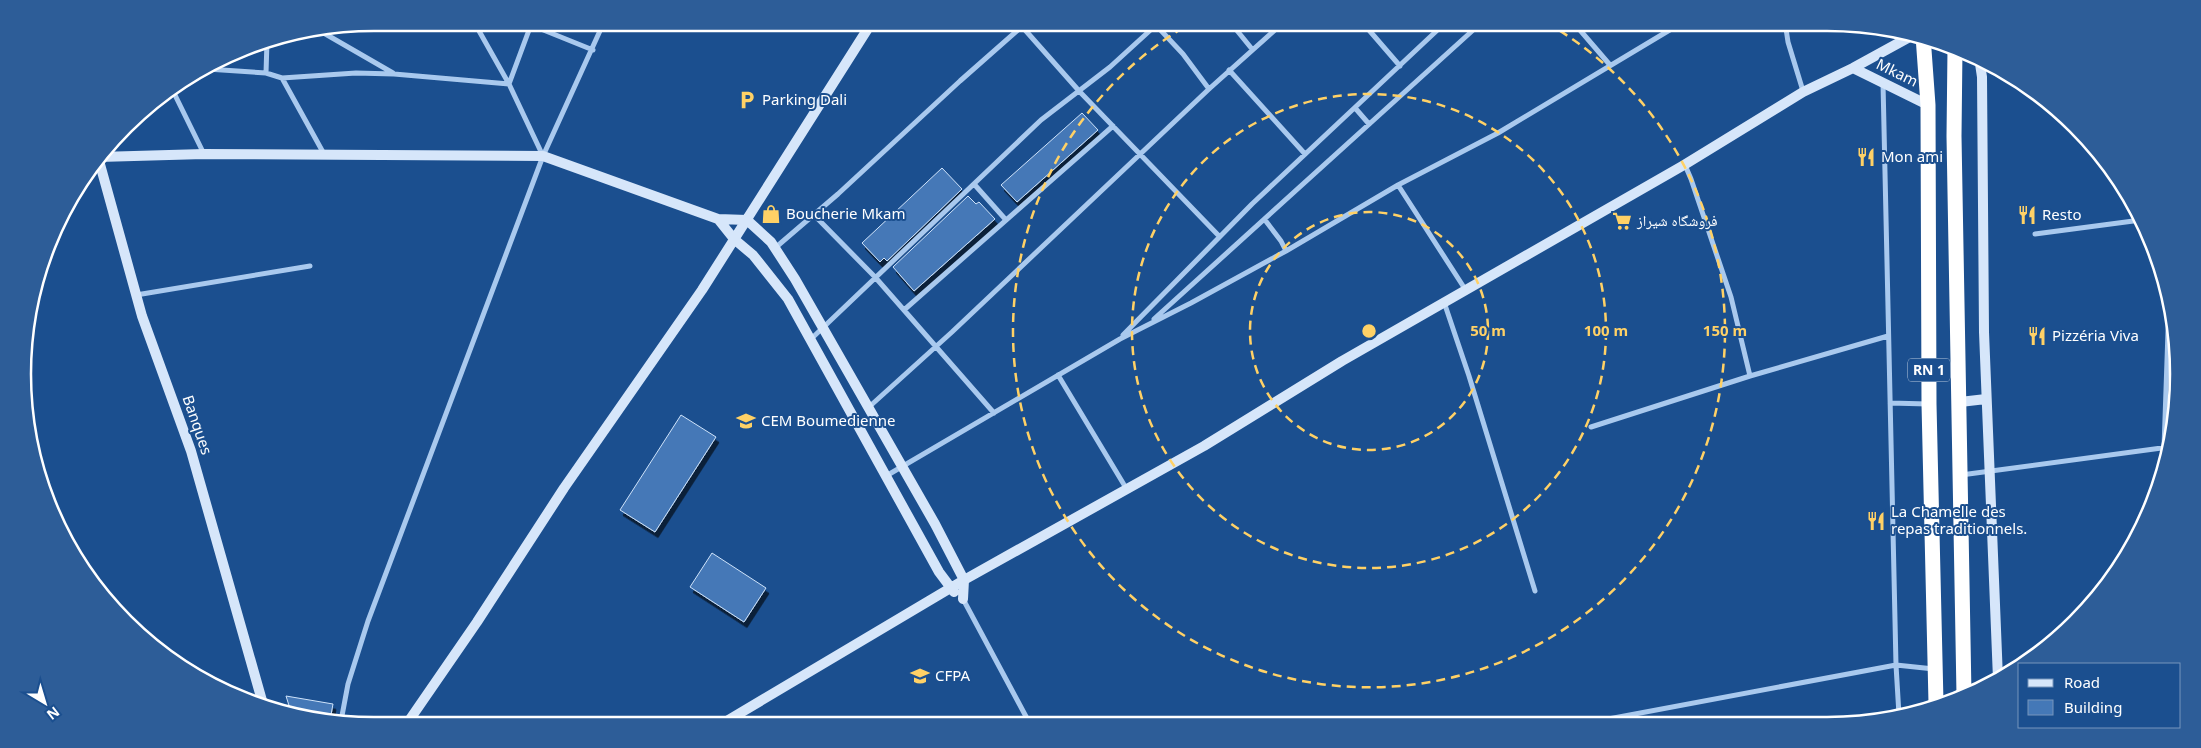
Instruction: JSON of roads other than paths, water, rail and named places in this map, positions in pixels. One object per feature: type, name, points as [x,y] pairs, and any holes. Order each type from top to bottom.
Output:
[{"type":"highway","name":"RN 1","points":[[1924,45],[1928,105],[1929,404],[1936,699]]},
{"type":"highway","name":"RN 1","points":[[1955,56],[1954,136],[1964,688]]},
{"type":"street","points":[[479,31],[509,84],[543,156]]},
{"type":"street","points":[[509,84],[528,31]]},
{"type":"street","points":[[548,31],[593,50]]},
{"type":"street","points":[[342,715],[348,684],[368,621],[543,156],[600,31]]},
{"type":"street","points":[[412,717],[478,622],[564,488],[702,290],[866,31]]},
{"type":"street","points":[[774,248],[814,215],[1013,31]]},
{"type":"street","points":[[1025,31],[1080,92],[1219,236]]},
{"type":"street","points":[[810,340],[822,326],[1041,120],[1080,92],[1146,31]]},
{"type":"street","points":[[1161,31],[1183,54],[1209,89]]},
{"type":"street","points":[[1237,31],[1252,49]]},
{"type":"street","points":[[869,407],[1140,153],[1174,124],[1229,70],[1273,31]]},
{"type":"street","points":[[1370,31],[1400,66]]},
{"type":"street","points":[[1120,339],[1219,236],[1305,154],[1356,109],[1437,31]]},
{"type":"street","points":[[1148,324],[1472,31]]},
{"type":"street","points":[[1581,31],[1610,65]]},
{"type":"street","points":[[886,476],[1120,339],[1286,251],[1398,185],[1498,133],[1668,31]]},
{"type":"street","points":[[1786,31],[1804,92]]},
{"type":"street","points":[[326,35],[394,74]]},
{"type":"street","points":[[733,717],[949,588],[1204,446],[1342,361],[1684,165],[1804,92],[1904,40]]},
{"type":"street","points":[[266,73],[267,48]]},
{"type":"street","name":"Mkam","points":[[1853,68],[1928,105]]},
{"type":"street","points":[[1980,68],[1982,77],[1984,332],[1998,671]]},
{"type":"street","points":[[217,70],[266,73],[282,78],[356,73],[394,74],[509,84]]},
{"type":"street","points":[[1229,70],[1305,154]]},
{"type":"street","points":[[282,78],[325,156]]},
{"type":"street","points":[[1883,82],[1896,665],[1899,709]]},
{"type":"street","points":[[175,95],[204,154]]},
{"type":"street","points":[[1356,109],[1369,124]]},
{"type":"street","points":[[904,310],[1113,126]]},
{"type":"street","points":[[109,157],[204,154],[543,156],[718,219],[747,220],[758,229],[774,248],[795,279],[869,407],[964,580],[963,600]]},
{"type":"street","points":[[1684,165],[1691,179],[1730,297],[1750,376]]},
{"type":"street","name":"Banques","points":[[100,167],[136,295],[191,451],[261,698]]},
{"type":"street","points":[[974,184],[1006,220]]},
{"type":"street","points":[[1398,185],[1465,289]]},
{"type":"street","points":[[814,215],[875,277],[994,413]]},
{"type":"street","points":[[718,219],[734,239],[753,255],[788,299],[939,572],[949,588],[963,600],[1026,717]]},
{"type":"street","points":[[1265,220],[1286,251]]},
{"type":"street","points":[[2035,234],[2133,221]]},
{"type":"street","points":[[136,295],[310,266]]},
{"type":"street","points":[[1443,302],[1469,376],[1535,591]]},
{"type":"street","points":[[1591,427],[1750,376],[1888,336]]},
{"type":"street","points":[[2167,414],[2168,345]]},
{"type":"street","points":[[1058,374],[1126,488]]},
{"type":"street","points":[[1960,402],[1986,399]]},
{"type":"street","points":[[1890,403],[1929,404]]},
{"type":"street","points":[[1961,475],[2161,449]]},
{"type":"street","points":[[1619,717],[1896,665],[1935,670]]},
{"type":"place","name":"Parking Dali","points":[[747,100]]},
{"type":"place","name":"Mon ami","points":[[1866,157]]},
{"type":"place","name":"Boucherie Mkam","points":[[771,214]]},
{"type":"place","name":"Resto","points":[[2027,215]]},
{"type":"place","name":"فروشگاه شيراز","points":[[1622,221]]},
{"type":"place","name":"Pizzéria Viva","points":[[2037,336]]},
{"type":"place","name":"CEM Boumedienne","points":[[746,421]]},
{"type":"place","name":"La Chamelle des repas traditionnels.","points":[[1876,521]]},
{"type":"place","name":"CFPA","points":[[920,676]]}]
